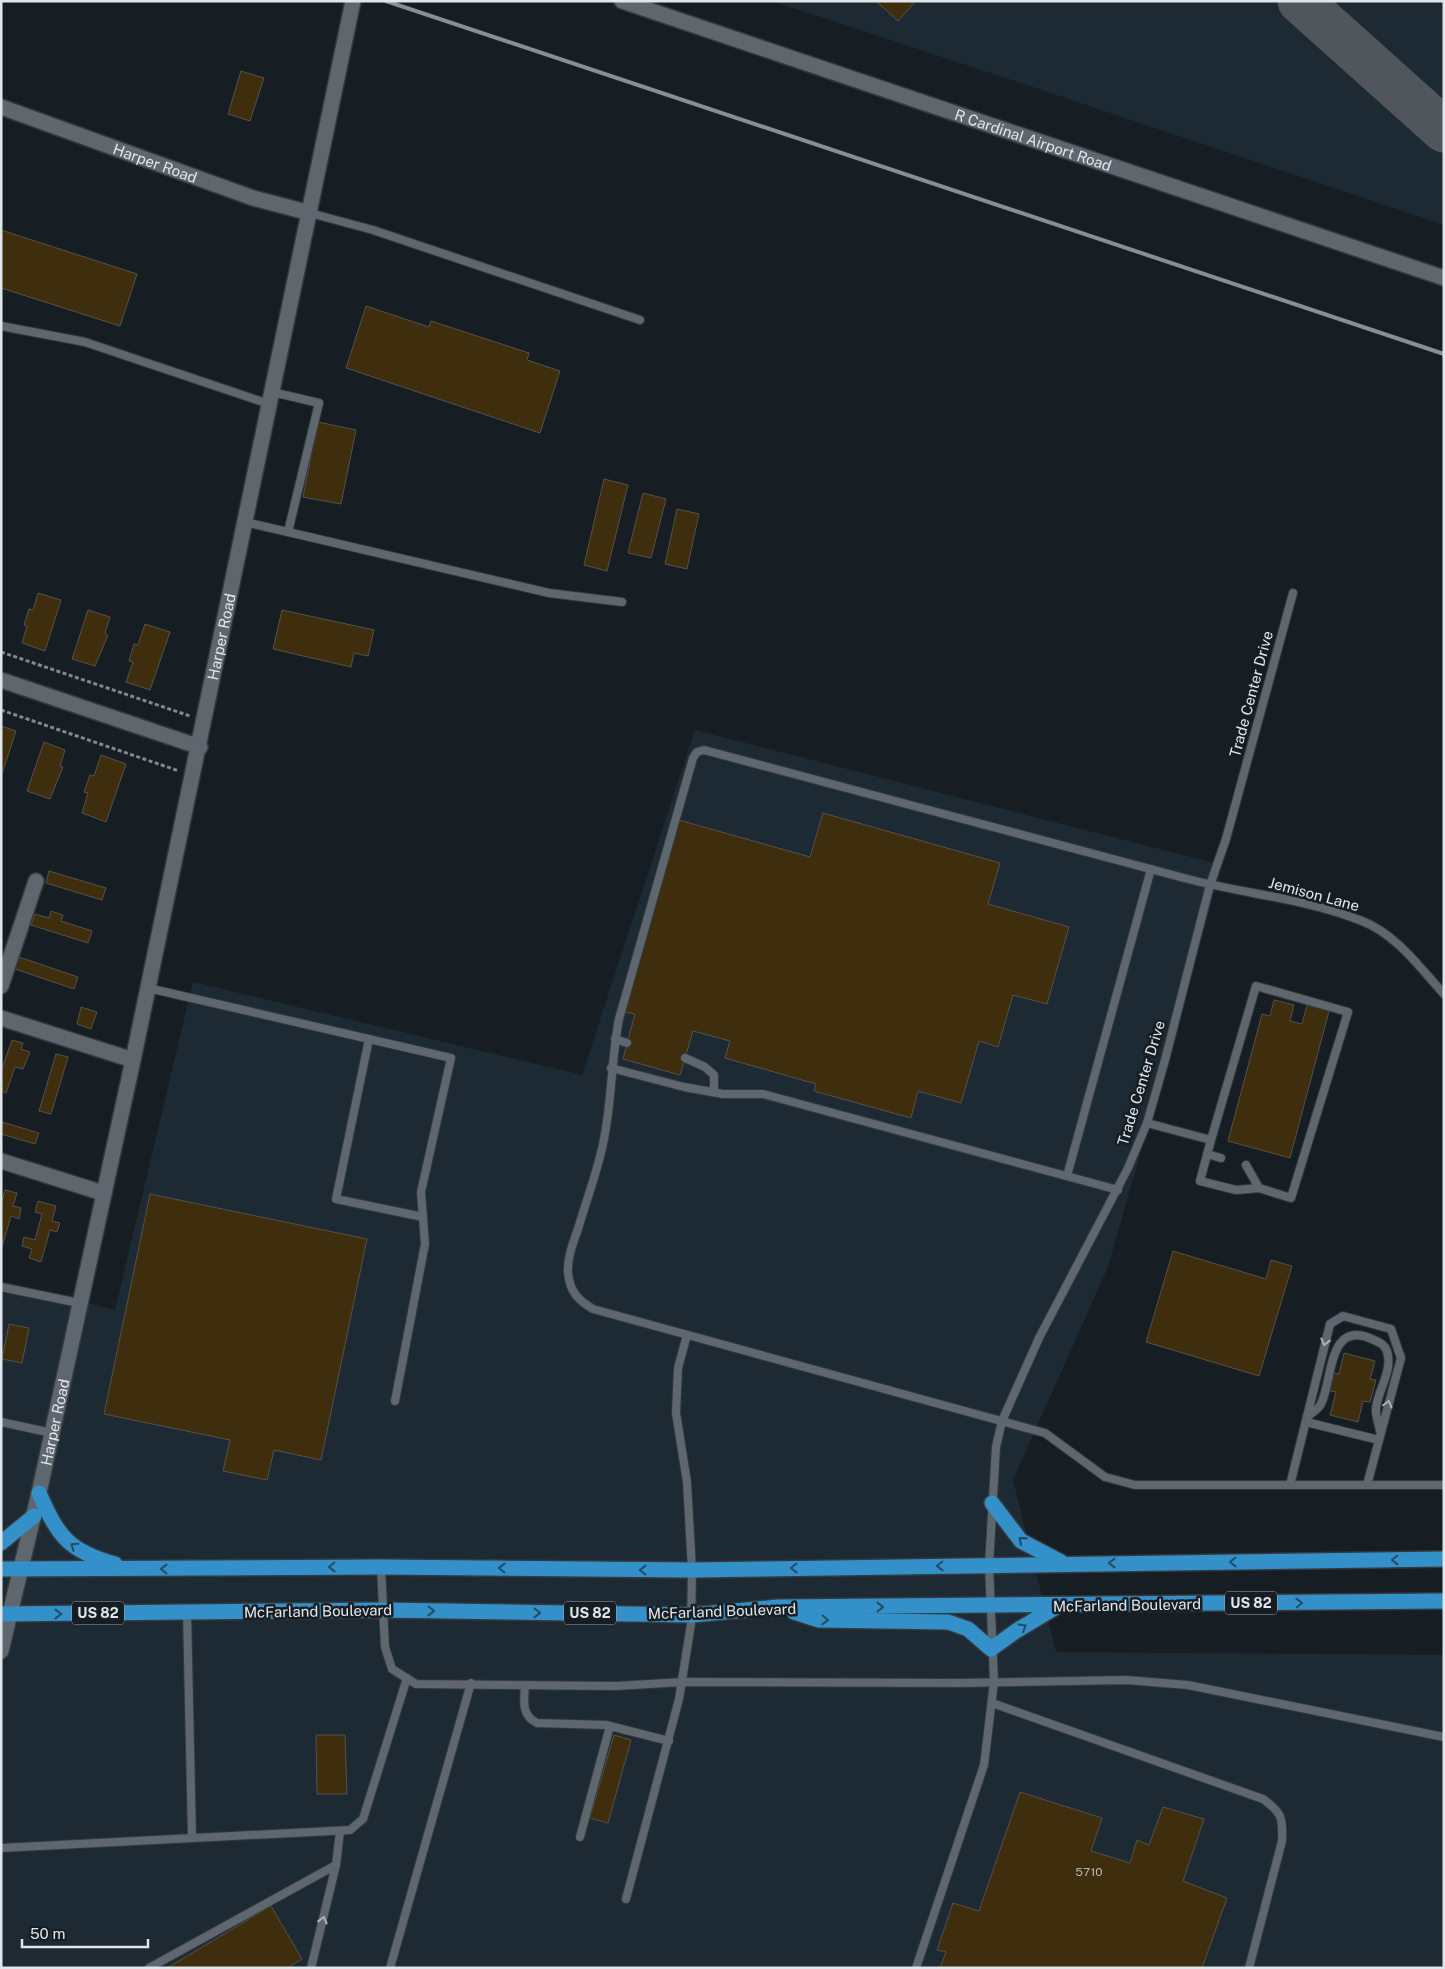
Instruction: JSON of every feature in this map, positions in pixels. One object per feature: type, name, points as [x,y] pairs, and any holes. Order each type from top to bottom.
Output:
[{"type":"highway","points":[[39,1493],[53,1524],[71,1546],[96,1558],[136,1569]]},
{"type":"highway","points":[[992,1503],[1021,1540],[1040,1553],[1064,1563]]},
{"type":"highway","points":[[1,1543],[34,1516]]},
{"type":"highway","points":[[1,1569],[381,1567],[692,1570],[1064,1563],[1444,1559]]},
{"type":"highway","name":"McFarland Boulevard","points":[[6,1614],[382,1610],[692,1615],[778,1607],[1057,1606],[1444,1601]]},
{"type":"highway","points":[[778,1607],[819,1620],[948,1622],[968,1628],[991,1650],[1016,1631],[1057,1606]]},
{"type":"street","name":"Harper Road","points":[[1,1651],[6,1614],[22,1569],[34,1516],[200,747],[270,398],[353,1]]},
{"type":"street","name":"R Cardinal Airport Road","points":[[622,1],[1444,278]]},
{"type":"street","name":"Harper Road","points":[[1,107],[253,198],[310,213]]},
{"type":"street","points":[[1,680],[200,747]]},
{"type":"street","points":[[1,986],[36,881]]},
{"type":"street","points":[[1,1018],[133,1060]]},
{"type":"street","points":[[1,1161],[103,1193]]},
{"type":"lane","points":[[310,213],[373,230],[640,320]]},
{"type":"lane","points":[[1,326],[85,342],[270,398],[319,403],[288,532]]},
{"type":"lane","points":[[245,522],[549,593],[622,602]]},
{"type":"lane","name":"Trade Center Drive","points":[[916,1968],[984,1765],[994,1682],[991,1650],[989,1565],[992,1503],[996,1447],[1002,1421],[1039,1338],[1118,1190],[1147,1123],[1210,885],[1226,839],[1293,593]]},
{"type":"lane","name":"Jemison Lane","points":[[615,1039],[693,758],[697,752],[704,750],[1210,885],[1322,908],[1363,921],[1394,942],[1418,964],[1444,994]]},
{"type":"lane","points":[[1067,1176],[1151,869]]},
{"type":"lane","points":[[1256,986],[1348,1012],[1291,1198],[1259,1188],[1236,1190],[1200,1181],[1211,1140],[1256,986]]},
{"type":"lane","points":[[148,988],[451,1058],[421,1192],[425,1244],[395,1401]]},
{"type":"lane","points":[[369,1039],[336,1199],[423,1217]]},
{"type":"lane","points":[[627,1043],[615,1039],[603,1144],[570,1252],[568,1271],[570,1287],[579,1300],[593,1309],[1045,1433],[1105,1478],[1135,1485],[1444,1485]]},
{"type":"lane","points":[[684,1058],[705,1066],[714,1075],[714,1092]]},
{"type":"lane","points":[[611,1068],[684,1088],[714,1092],[763,1094],[1118,1190]]},
{"type":"lane","points":[[1147,1123],[1211,1140]]},
{"type":"lane","points":[[1207,1154],[1221,1158]]},
{"type":"lane","points":[[1246,1165],[1259,1188]]},
{"type":"lane","points":[[1,1287],[79,1303]]},
{"type":"lane","points":[[1290,1485],[1330,1324],[1343,1316],[1391,1329],[1398,1345],[1400,1358],[1367,1485]]},
{"type":"lane","points":[[626,1899],[683,1682],[692,1615],[692,1570],[687,1482],[676,1412],[678,1368],[687,1335]]},
{"type":"lane","points":[[1306,1419],[1321,1405],[1336,1349],[1342,1340],[1354,1335],[1370,1338],[1384,1344],[1388,1354],[1388,1363],[1376,1409],[1380,1437]]},
{"type":"lane","points":[[1306,1419],[1380,1437]]},
{"type":"lane","points":[[1,1422],[52,1433]]},
{"type":"lane","points":[[381,1567],[385,1647],[392,1669],[416,1684],[471,1683],[616,1686],[683,1682],[1126,1680],[1188,1684],[1444,1737]]},
{"type":"lane","points":[[186,1612],[192,1838]]},
{"type":"lane","points":[[1,1848],[350,1830],[362,1819],[406,1678]]},
{"type":"lane","points":[[390,1968],[471,1683]]},
{"type":"lane","points":[[525,1685],[524,1710],[529,1719],[537,1723],[610,1726],[669,1740]]},
{"type":"lane","points":[[992,1703],[1263,1799],[1278,1810],[1283,1823],[1282,1841],[1250,1968]]},
{"type":"lane","points":[[580,1837],[610,1726]]},
{"type":"lane","points":[[311,1968],[336,1865],[340,1831]]},
{"type":"lane","points":[[149,1968],[336,1865]]},
{"type":"path","points":[[1,652],[205,721]]},
{"type":"path","points":[[1,710],[193,776]]},
{"type":"shaded area","points":[[772,1],[1444,1],[1444,225],[1006,78]]},
{"type":"shaded area","points":[[695,730],[1222,865],[1108,1267],[1013,1480],[1056,1652],[1444,1655],[1444,1968],[1,1968],[1,1281],[115,1310],[193,982],[582,1075]]},
{"type":"building","points":[[876,1],[916,1],[898,21]]},
{"type":"building","points":[[241,71],[264,78],[250,121],[228,114]]},
{"type":"building","points":[[1,230],[137,274],[120,326],[1,288]]},
{"type":"building","points":[[366,306],[429,327],[431,321],[529,353],[527,360],[560,371],[540,433],[346,368]]},
{"type":"building","points":[[318,422],[356,430],[341,504],[303,497]]},
{"type":"building","points":[[604,479],[628,485],[607,571],[584,565]]},
{"type":"building","points":[[643,493],[666,499],[651,558],[628,553]]},
{"type":"building","points":[[677,509],[699,514],[687,569],[665,564]]},
{"type":"building","points":[[38,593],[61,600],[45,651],[22,643],[27,626],[24,625],[29,609],[33,610]]},
{"type":"building","points":[[88,610],[110,617],[105,633],[108,635],[95,666],[72,659]]},
{"type":"building","points":[[282,610],[374,630],[368,656],[354,653],[351,667],[273,649]]},
{"type":"building","points":[[145,624],[170,632],[150,690],[126,682],[133,662],[129,661],[134,644],[138,645]]},
{"type":"building","points":[[1,726],[16,731],[1,777]]},
{"type":"building","points":[[44,742],[65,750],[60,766],[63,767],[50,799],[27,791]]},
{"type":"building","points":[[101,755],[126,764],[106,822],[82,813],[88,793],[84,792],[90,775],[94,776]]},
{"type":"building","points":[[823,813],[1000,863],[988,904],[1069,927],[1047,1004],[1013,995],[998,1047],[979,1041],[961,1103],[918,1091],[911,1118],[814,1091],[816,1084],[725,1058],[730,1041],[693,1031],[680,1075],[623,1059],[635,1014],[625,1012],[679,820],[810,857]]},
{"type":"building","points":[[49,871],[106,888],[102,900],[46,883]]},
{"type":"building","points":[[51,911],[63,915],[61,921],[92,931],[88,943],[31,925],[35,914],[49,918]]},
{"type":"building","points":[[19,957],[78,977],[74,989],[15,969]]},
{"type":"building","points":[[1274,1000],[1294,1005],[1290,1021],[1302,1024],[1307,1005],[1329,1011],[1290,1158],[1228,1141],[1262,1014],[1270,1016]]},
{"type":"building","points":[[81,1007],[97,1012],[91,1029],[77,1024]]},
{"type":"building","points":[[12,1040],[23,1043],[21,1049],[30,1052],[23,1069],[15,1067],[6,1093],[1,1091],[1,1071]]},
{"type":"building","points":[[56,1054],[68,1057],[51,1114],[39,1111]]},
{"type":"building","points":[[2,1122],[39,1133],[35,1144],[1,1134]]},
{"type":"building","points":[[5,1190],[17,1193],[13,1206],[21,1208],[19,1219],[11,1216],[2,1247],[1,1205]]},
{"type":"building","points":[[150,1194],[367,1239],[321,1460],[274,1450],[267,1480],[223,1471],[230,1440],[104,1414]]},
{"type":"building","points":[[38,1201],[56,1206],[52,1221],[60,1223],[57,1232],[50,1230],[41,1262],[29,1258],[32,1249],[22,1246],[24,1237],[35,1240],[42,1214],[35,1212]]},
{"type":"building","points":[[1173,1251],[1266,1279],[1271,1260],[1292,1266],[1259,1376],[1146,1342]]},
{"type":"building","points":[[9,1324],[29,1328],[22,1363],[2,1359]]},
{"type":"building","points":[[1344,1353],[1375,1361],[1370,1379],[1376,1380],[1370,1402],[1363,1401],[1358,1422],[1330,1415],[1336,1392],[1330,1391],[1334,1373],[1339,1374]]},
{"type":"building","points":[[316,1735],[345,1735],[347,1794],[317,1794]]},
{"type":"building","points":[[614,1735],[631,1740],[608,1823],[590,1818]]},
{"type":"building","points":[[1020,1792],[1102,1818],[1091,1851],[1130,1863],[1137,1840],[1149,1845],[1163,1807],[1204,1819],[1183,1881],[1227,1898],[1202,1968],[940,1968],[946,1952],[937,1950],[953,1903],[979,1911]]},
{"type":"building","points":[[271,1906],[302,1959],[287,1968],[167,1968]]},
{"type":"taxiway","points":[[1300,1],[1444,130]]},
{"type":"railway","points":[[386,1],[1444,354]]}]
